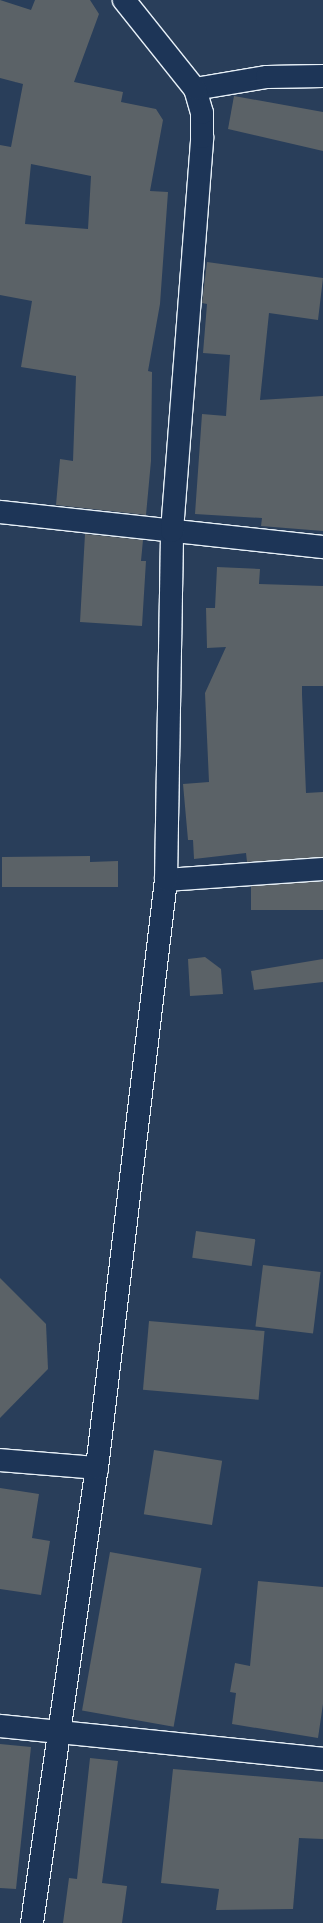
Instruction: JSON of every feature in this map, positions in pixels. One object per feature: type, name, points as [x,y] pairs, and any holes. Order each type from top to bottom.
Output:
[{"type":"street","points":[[32,1923],[97,1468],[166,880],[172,531],[202,137],[202,113],[195,89],[124,0]]},
{"type":"street","points":[[195,89],[268,77],[323,76]]},
{"type":"street","points":[[0,512],[323,547]]},
{"type":"street","points":[[166,880],[323,869]]},
{"type":"street","points":[[0,1460],[97,1468]]},
{"type":"street","points":[[0,1726],[323,1759]]},
{"type":"building","points":[[0,0],[31,10],[35,0],[90,0],[99,14],[74,82],[123,92],[121,102],[156,109],[163,120],[150,191],[168,192],[160,304],[148,371],[152,372],[151,461],[146,515],[56,505],[60,459],[73,461],[76,376],[21,367],[32,301],[0,295],[0,145],[11,147],[23,84],[0,78]],"holes":[[[31,164],[91,176],[88,229],[25,224]]]},
{"type":"building","points":[[234,96],[323,112],[323,151],[228,129]]},
{"type":"building","points":[[207,262],[323,278],[318,320],[269,313],[260,400],[323,396],[323,531],[261,526],[262,518],[195,514],[202,414],[226,416],[230,355],[203,353],[207,304],[202,303]]},
{"type":"building","points":[[85,534],[143,540],[141,561],[146,561],[142,626],[80,622]]},
{"type":"building","points":[[217,567],[260,569],[259,584],[323,586],[323,686],[302,686],[302,694],[306,793],[323,792],[323,857],[247,862],[246,853],[194,859],[193,840],[188,840],[183,784],[209,782],[205,693],[226,647],[207,648],[206,608],[215,608]]},
{"type":"building","points":[[90,856],[90,862],[118,861],[118,887],[2,887],[2,857]]},
{"type":"building","points":[[251,882],[323,882],[323,910],[251,910]]},
{"type":"building","points":[[205,957],[221,969],[223,994],[190,996],[188,959]]},
{"type":"building","points":[[323,959],[323,982],[254,990],[251,971]]},
{"type":"building","points":[[196,1231],[255,1239],[252,1266],[192,1258]]},
{"type":"building","points":[[263,1265],[321,1272],[313,1334],[255,1327]]},
{"type":"building","points":[[0,1278],[46,1324],[48,1369],[0,1418]]},
{"type":"building","points":[[149,1321],[265,1331],[259,1400],[143,1390]]},
{"type":"building","points":[[154,1450],[222,1461],[212,1525],[144,1514]]},
{"type":"building","points":[[0,1488],[39,1494],[32,1538],[50,1541],[41,1595],[0,1589]]},
{"type":"building","points":[[110,1552],[202,1568],[174,1727],[82,1711]]},
{"type":"building","points":[[258,1581],[323,1587],[323,1704],[318,1738],[232,1724],[236,1693],[230,1692],[235,1663],[250,1666]]},
{"type":"building","points":[[0,1744],[31,1747],[16,1889],[0,1888]]},
{"type":"building","points":[[90,1758],[118,1761],[102,1883],[127,1886],[122,1923],[63,1923],[69,1878],[77,1879]]},
{"type":"building","points":[[173,1769],[323,1782],[323,1839],[299,1838],[293,1909],[216,1910],[219,1889],[161,1883]]}]
